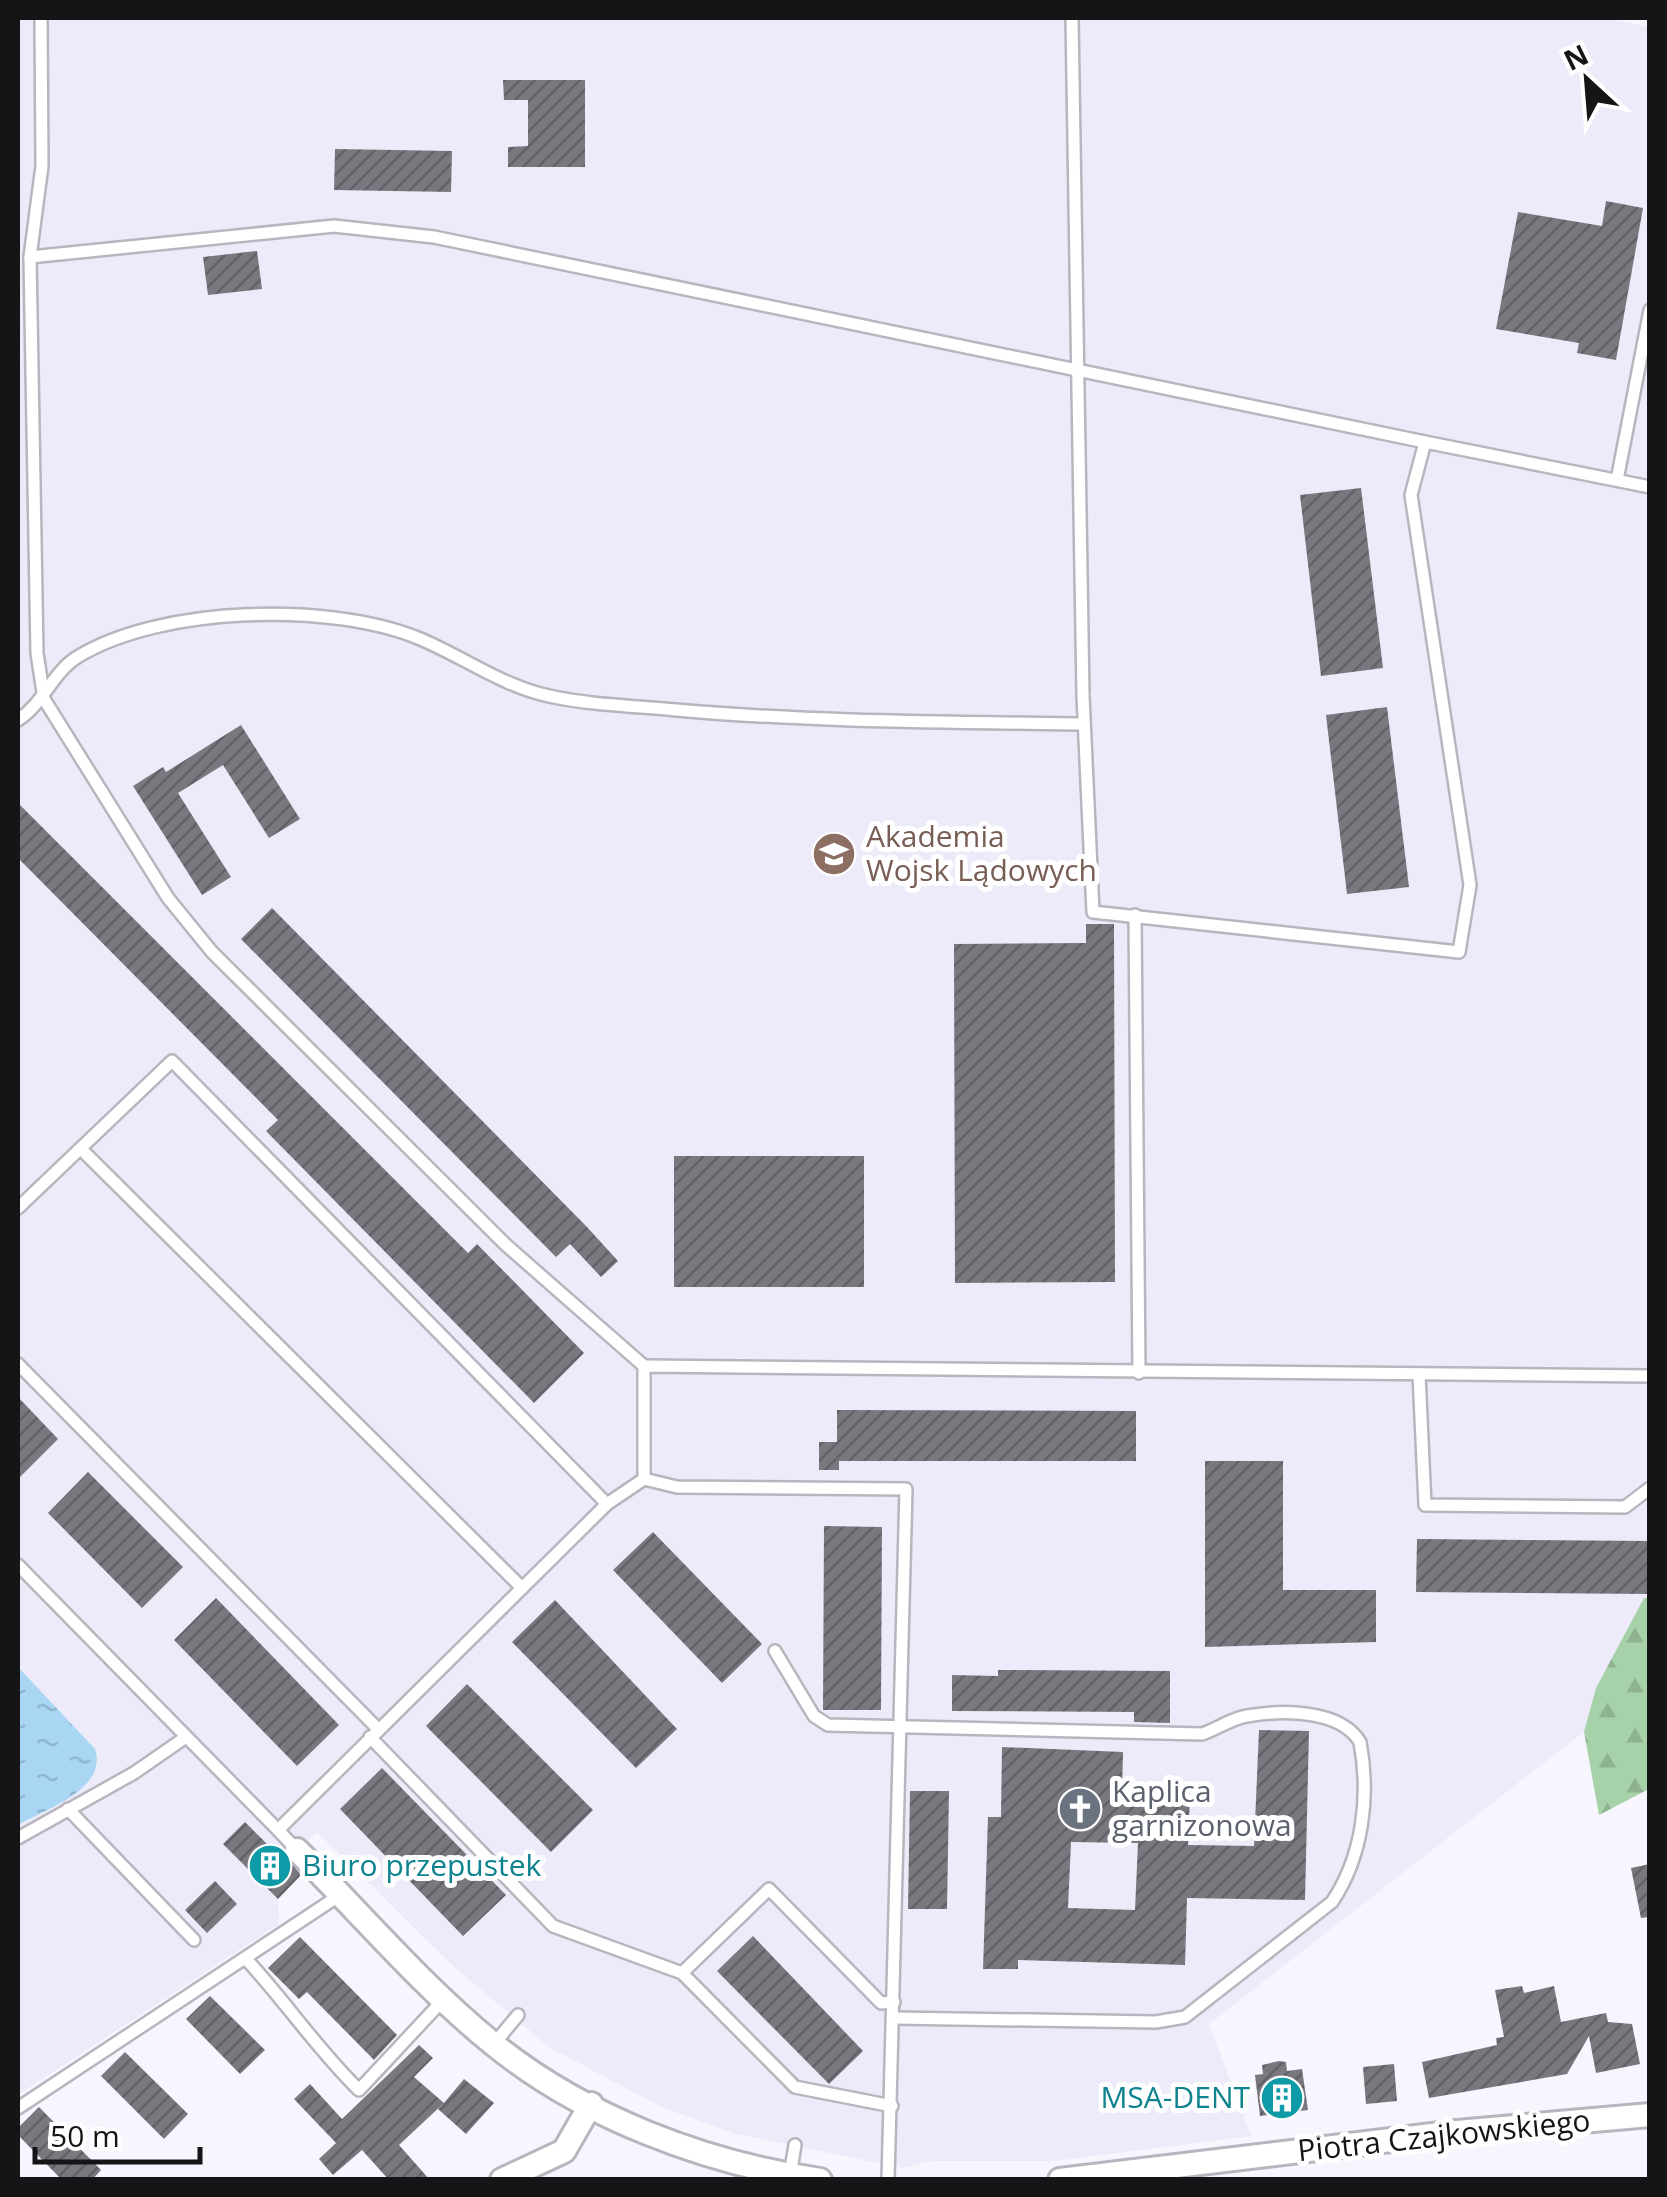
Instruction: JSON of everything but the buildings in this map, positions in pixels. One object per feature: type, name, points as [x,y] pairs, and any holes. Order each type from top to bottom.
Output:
[{"type":"street","points":[[297,1850],[444,1999],[494,2044],[592,2104],[694,2151],[820,2180]]},
{"type":"street","points":[[502,2180],[564,2151],[592,2104]]},
{"type":"street","name":"Piotra Czajkowskiego","points":[[1060,2180],[1650,2115]]},
{"type":"street","points":[[1263,2180],[1266,2155]]},
{"type":"lane","points":[[41,18],[42,166],[30,257],[37,653],[44,699],[168,898],[212,952],[506,1245],[644,1366],[1650,1376]]},
{"type":"lane","points":[[1072,18],[1084,724],[1093,912],[1459,952],[1470,885],[1411,494],[1425,442]]},
{"type":"lane","points":[[30,257],[351,228],[489,248],[1650,487]]},
{"type":"lane","points":[[1617,480],[1650,310]]},
{"type":"lane","points":[[18,720],[44,699],[74,658],[121,638],[220,616],[299,613],[341,618],[416,637],[545,696],[752,717],[1084,724]]},
{"type":"lane","points":[[1134,915],[1138,1373]]},
{"type":"lane","points":[[18,1208],[172,1060],[606,1504]]},
{"type":"lane","points":[[82,1149],[522,1588]]},
{"type":"lane","points":[[18,1364],[374,1733],[552,1926],[682,1973],[796,2087],[892,2106]]},
{"type":"lane","points":[[644,1366],[644,1478]]},
{"type":"lane","points":[[1419,1374],[1424,1506],[1625,1508],[1650,1488]]},
{"type":"lane","points":[[278,1830],[606,1504],[644,1478],[677,1487],[906,1488],[888,2180]]},
{"type":"lane","points":[[18,1565],[297,1850]]},
{"type":"lane","points":[[775,1652],[820,1721],[842,1726],[1202,1734],[1249,1716],[1313,1716],[1343,1723],[1353,1731],[1362,1756],[1360,1846],[1332,1902],[1185,2017],[1156,2022],[894,2018]]},
{"type":"lane","points":[[18,1838],[186,1737]]},
{"type":"lane","points":[[68,1809],[194,1940]]},
{"type":"lane","points":[[682,1973],[770,1890],[882,2003],[894,2002]]},
{"type":"lane","points":[[18,2108],[340,1894]]},
{"type":"lane","points":[[246,1959],[292,2008],[315,2047],[359,2090],[444,1999]]},
{"type":"lane","points":[[494,2044],[518,2015]]},
{"type":"lane","points":[[790,2175],[795,2145]]},
{"type":"shaded area","name":"Akademia Wojsk Lądowych","points":[[18,18],[1604,18],[1649,27],[1649,1681],[1209,2024],[1251,2136],[1055,2161],[931,2161],[902,2168],[733,2133],[664,2108],[550,2048],[453,1966],[317,1832],[289,1858],[303,1873],[278,1899],[279,1924],[18,2095]]},
{"type":"green space","points":[[1644,1598],[1650,1598],[1649,1789],[1599,1815],[1584,1732],[1596,1688]]},
{"type":"water","points":[[18,1667],[95,1749],[97,1763],[92,1776],[72,1796],[18,1825]]},
{"type":"place","name":"Akademia Wojsk Lądowych","points":[[834,854]]},
{"type":"place","name":"Kaplica garnizonowa","points":[[1080,1809]]},
{"type":"place","name":"Biuro przepustek","points":[[270,1866]]},
{"type":"place","name":"MSA-DENT","points":[[1282,2098]]}]
